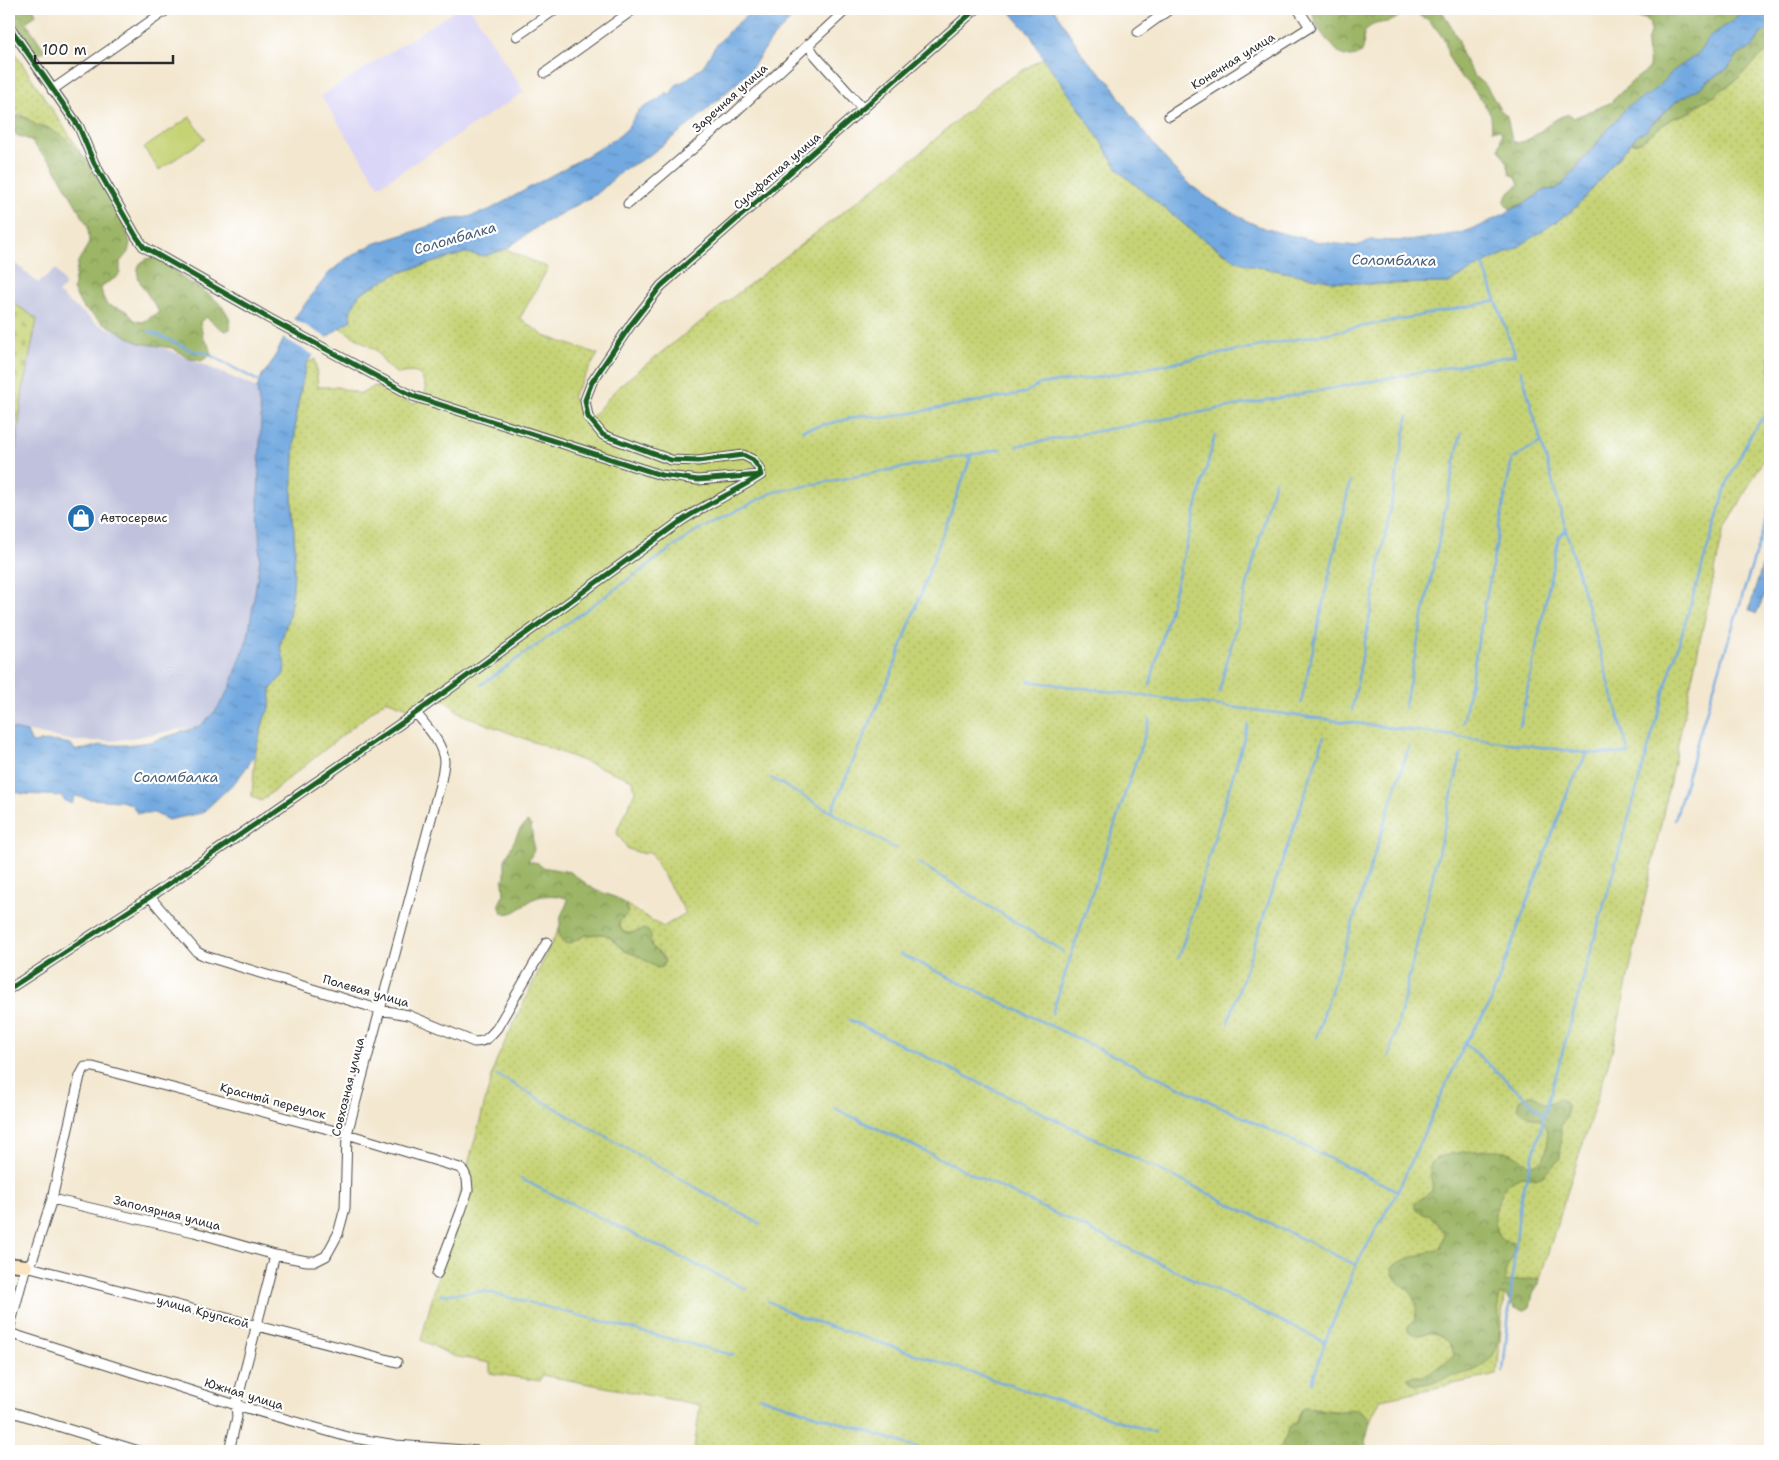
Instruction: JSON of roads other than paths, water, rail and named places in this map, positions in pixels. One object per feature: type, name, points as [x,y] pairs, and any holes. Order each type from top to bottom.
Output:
[{"type":"street","points":[[52,90],[168,9]]},
{"type":"street","points":[[518,36],[556,9]]},
{"type":"street","points":[[545,73],[634,9]]},
{"type":"street","name":"Заречная улица","points":[[628,204],[729,118],[846,9]]},
{"type":"street","name":"Сульфатная улица","points":[[761,475],[759,468],[753,460],[743,455],[698,461],[671,460],[603,435],[588,417],[585,400],[592,382],[605,361],[661,286],[976,9]]},
{"type":"street","points":[[1138,32],[1170,9]]},
{"type":"street","name":"Конечная улица","points":[[1169,116],[1310,27],[1298,9]]},
{"type":"street","points":[[9,26],[79,126],[94,163],[144,247],[270,319],[412,396],[661,475],[698,480],[761,475]]},
{"type":"street","points":[[808,44],[814,54],[863,109]]},
{"type":"street","points":[[9,988],[150,897],[416,712],[697,510],[725,497],[761,475]]},
{"type":"street","name":"Совхозная улица","points":[[276,1255],[307,1261],[326,1256],[338,1234],[345,1208],[347,1134],[441,781],[444,762],[436,740],[416,712]]},
{"type":"street","name":"Полевая улица","points":[[150,897],[197,952],[205,956],[381,1010],[408,1015],[474,1042],[482,1042],[488,1039],[497,1028],[547,942]]},
{"type":"street","name":"Красный переулок","points":[[52,1199],[80,1076],[86,1068],[93,1067],[347,1134],[460,1168],[464,1172],[468,1190],[462,1211],[437,1274]]},
{"type":"street","points":[[9,1332],[26,1266],[32,1261],[52,1199]]},
{"type":"street","name":"Заполярная улица","points":[[52,1199],[194,1232],[276,1255]]},
{"type":"street","points":[[229,1451],[237,1417],[236,1405],[276,1255]]},
{"type":"street","name":"улица Крупской","points":[[9,1264],[26,1266],[397,1362]]},
{"type":"street","name":"Южная улица","points":[[9,1332],[236,1405],[348,1437],[396,1445],[478,1451]]},
{"type":"street","points":[[9,1411],[139,1451]]},
{"type":"water","name":"Соломбалка","points":[[754,9],[801,9],[772,39],[748,73],[693,122],[647,157],[623,170],[597,194],[540,225],[506,249],[484,256],[465,253],[398,273],[359,294],[350,312],[351,320],[327,337],[306,364],[296,414],[292,498],[295,549],[293,588],[289,616],[280,645],[285,664],[284,674],[271,689],[270,708],[265,716],[254,757],[238,779],[202,813],[168,820],[154,813],[137,813],[131,804],[121,801],[75,796],[72,804],[65,801],[61,796],[23,794],[9,790],[9,728],[27,732],[32,743],[61,742],[71,744],[75,750],[100,745],[127,745],[150,742],[200,726],[217,709],[230,688],[248,637],[260,560],[258,498],[261,417],[257,388],[262,375],[270,366],[295,317],[329,273],[346,259],[373,244],[446,220],[468,217],[489,210],[619,136],[627,129],[639,110],[658,100],[666,92],[670,95],[676,85],[686,80],[704,65],[714,48],[729,31]]},
{"type":"water","name":"Соломбалка","points":[[1008,9],[1054,9],[1085,58],[1110,82],[1131,116],[1172,167],[1192,186],[1212,201],[1261,227],[1320,242],[1357,246],[1371,240],[1408,241],[1461,233],[1480,226],[1527,202],[1545,190],[1555,189],[1562,185],[1628,106],[1653,92],[1673,71],[1698,54],[1710,36],[1731,22],[1745,9],[1770,9],[1770,30],[1761,33],[1753,47],[1738,55],[1727,69],[1677,101],[1650,125],[1645,132],[1638,134],[1581,202],[1569,213],[1517,248],[1449,283],[1366,284],[1333,281],[1252,266],[1237,261],[1196,234],[1120,172],[1082,112],[1043,58],[1031,36]]},
{"type":"water","points":[[1769,559],[1770,583],[1756,614],[1749,610],[1762,566]]},
{"type":"waterway","points":[[1016,446],[1515,355],[1482,261]]},
{"type":"waterway","points":[[802,430],[865,415],[883,418],[1025,393],[1040,384],[1094,378],[1496,301]]},
{"type":"waterway","points":[[149,331],[193,351],[206,353],[260,382]]},
{"type":"waterway","points":[[1028,681],[1587,753],[1629,754],[1521,370]]},
{"type":"waterway","points":[[1503,1372],[1520,1202],[1665,689],[1728,481],[1751,434],[1770,407]]},
{"type":"waterway","points":[[1352,710],[1408,416]]},
{"type":"waterway","points":[[1404,709],[1461,433]]},
{"type":"waterway","points":[[1150,685],[1215,435]]},
{"type":"waterway","points":[[1463,723],[1512,459],[1541,442]]},
{"type":"waterway","points":[[481,685],[696,531],[774,492],[1001,449]]},
{"type":"waterway","points":[[831,812],[894,667],[972,454]]},
{"type":"waterway","points":[[1219,692],[1275,480]]},
{"type":"waterway","points":[[1301,703],[1350,482]]},
{"type":"waterway","points":[[1675,820],[1702,725],[1767,517],[1770,499]]},
{"type":"waterway","points":[[1520,726],[1559,536],[1566,530]]},
{"type":"waterway","points":[[1052,1013],[1150,719]]},
{"type":"waterway","points":[[1179,957],[1248,725]]},
{"type":"waterway","points":[[1228,1023],[1324,737]]},
{"type":"waterway","points":[[1316,1038],[1409,746]]},
{"type":"waterway","points":[[1312,1382],[1325,1342],[1356,1265],[1398,1191],[1465,1043],[1489,1006],[1568,791],[1587,753]]},
{"type":"waterway","points":[[1389,1056],[1461,755]]},
{"type":"waterway","points":[[771,778],[896,849]]},
{"type":"waterway","points":[[917,862],[1064,952]]},
{"type":"waterway","points":[[900,954],[1398,1191]]},
{"type":"waterway","points":[[850,1020],[1356,1265]]},
{"type":"waterway","points":[[1465,1043],[1544,1115]]},
{"type":"waterway","points":[[497,1075],[760,1224]]},
{"type":"waterway","points":[[834,1108],[1325,1342]]},
{"type":"waterway","points":[[521,1179],[746,1289]]},
{"type":"waterway","points":[[440,1295],[484,1291],[733,1355]]},
{"type":"waterway","points":[[768,1301],[795,1315],[1154,1432]]},
{"type":"waterway","points":[[760,1397],[928,1451]]},
{"type":"place","name":"Автосервис","points":[[81,518]]}]
